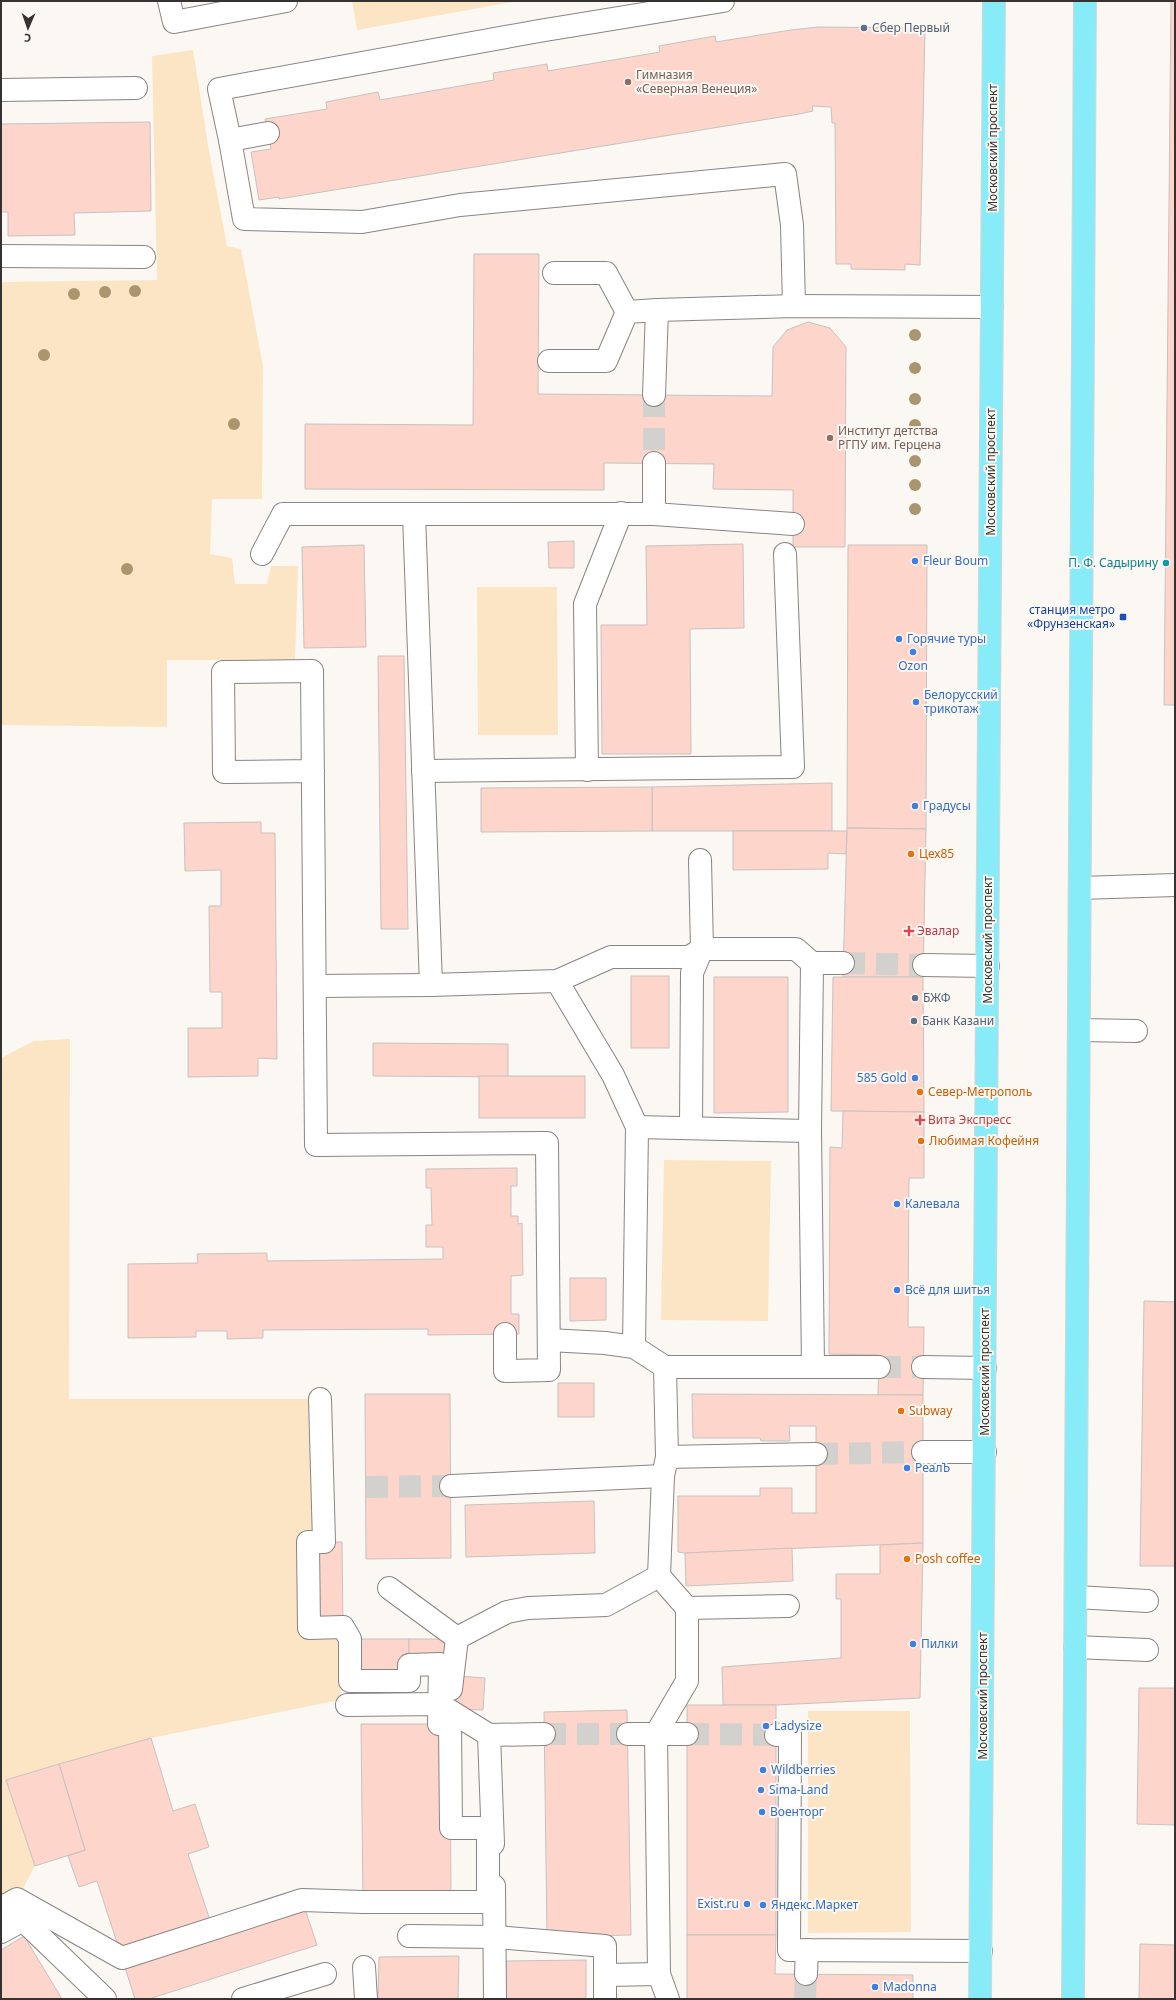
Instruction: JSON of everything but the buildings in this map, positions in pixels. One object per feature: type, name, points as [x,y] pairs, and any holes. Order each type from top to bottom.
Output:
[{"type":"main road","name":"Московский проспект","points":[[980,1999],[994,1]]},
{"type":"main road","points":[[1073,1999],[1085,1]]},
{"type":"lane","points":[[169,1],[174,22],[286,1]]},
{"type":"lane","points":[[723,1],[539,31],[219,89],[244,219],[362,222],[460,205],[785,174],[792,225],[794,306]]},
{"type":"lane","points":[[1,90],[136,88]]},
{"type":"lane","points":[[230,140],[268,133]]},
{"type":"lane","points":[[1,256],[144,257]]},
{"type":"lane","points":[[554,273],[606,273],[627,312]]},
{"type":"lane","points":[[627,312],[794,306],[992,307]]},
{"type":"lane","points":[[654,395],[657,310]]},
{"type":"lane","points":[[549,361],[606,361],[627,312]]},
{"type":"lane","points":[[654,463],[654,514]]},
{"type":"lane","points":[[586,770],[585,604],[621,513]]},
{"type":"lane","points":[[262,554],[283,514],[621,513],[792,524]]},
{"type":"lane","points":[[414,514],[431,985]]},
{"type":"lane","points":[[424,771],[793,767],[785,554]]},
{"type":"lane","points":[[313,771],[224,772],[223,672],[312,671],[313,771],[315,986],[316,1146],[547,1143],[549,1370],[505,1371],[505,1334]]},
{"type":"lane","points":[[691,1127],[692,973],[702,949],[700,860]]},
{"type":"lane","points":[[1080,888],[1175,885]]},
{"type":"lane","points":[[315,986],[431,985],[557,981],[611,957],[689,957],[702,949],[796,949],[812,963],[843,963]]},
{"type":"lane","points":[[812,963],[810,1131],[814,1366]]},
{"type":"lane","points":[[924,965],[988,966]]},
{"type":"lane","points":[[557,981],[613,1075],[637,1127],[634,1347]]},
{"type":"lane","points":[[1079,1030],[1136,1031]]},
{"type":"lane","points":[[637,1127],[691,1127],[810,1131]]},
{"type":"lane","points":[[549,1340],[605,1343],[634,1347],[665,1367],[879,1367]]},
{"type":"lane","points":[[665,1367],[665,1467],[659,1576],[686,1608],[687,1681],[656,1734],[659,1974],[668,1999]]},
{"type":"lane","points":[[923,1367],[985,1368]]},
{"type":"lane","points":[[320,1399],[324,1542],[308,1542],[309,1628],[343,1627],[350,1639],[350,1681],[409,1681],[408,1665],[440,1664],[443,1707]]},
{"type":"lane","points":[[922,1452],[984,1452]]},
{"type":"lane","points":[[451,1486],[816,1454]]},
{"type":"lane","points":[[457,1638],[507,1612],[528,1608],[606,1605],[659,1576]]},
{"type":"lane","points":[[389,1588],[457,1638]]},
{"type":"lane","points":[[1076,1598],[1147,1601]]},
{"type":"lane","points":[[686,1608],[788,1606]]},
{"type":"lane","points":[[1,1908],[17,1899],[122,1958],[302,1900],[363,1902],[488,1902],[488,1828],[451,1828],[450,1724],[439,1724],[457,1638]]},
{"type":"lane","points":[[1075,1647],[1147,1650]]},
{"type":"lane","points":[[347,1705],[443,1707],[489,1735],[544,1734]]},
{"type":"lane","points":[[628,1734],[687,1734]]},
{"type":"lane","points":[[776,1735],[790,1734],[789,1950],[981,1951]]},
{"type":"lane","points":[[489,1735],[496,1937],[495,1999]]},
{"type":"lane","points":[[1,1932],[23,1920],[105,1999]]},
{"type":"lane","points":[[409,1936],[496,1937],[605,1946],[606,1999]]},
{"type":"lane","points":[[806,1974],[807,1950]]},
{"type":"lane","points":[[364,1968],[366,1999]]},
{"type":"lane","points":[[243,1999],[324,1974]]},
{"type":"lane","points":[[606,1975],[659,1974]]},
{"type":"shaded area","points":[[352,1],[519,1],[357,30]]},
{"type":"shaded area","points":[[193,50],[209,151],[227,246],[241,249],[263,366],[262,499],[212,499],[210,554],[232,558],[235,584],[267,584],[271,566],[298,566],[295,660],[167,660],[167,727],[1,725],[1,282],[157,280],[152,56]]},
{"type":"shaded area","points":[[477,587],[557,587],[558,735],[478,735]]},
{"type":"shaded area","points":[[70,1039],[69,1399],[320,1399],[343,1627],[340,1700],[151,1738],[6,1780],[35,1866],[17,1899],[1,1908],[1,1058],[34,1041]]},
{"type":"shaded area","points":[[664,1160],[771,1161],[768,1321],[661,1320]]},
{"type":"shaded area","points":[[808,1711],[910,1711],[911,1932],[808,1933]]},
{"type":"tunnel","points":[[654,395],[654,463]]},
{"type":"tunnel","points":[[843,963],[924,965]]},
{"type":"tunnel","points":[[879,1367],[923,1367]]},
{"type":"tunnel","points":[[816,1454],[923,1452]]},
{"type":"tunnel","points":[[366,1487],[451,1486]]},
{"type":"tunnel","points":[[544,1734],[628,1734]]},
{"type":"tunnel","points":[[687,1734],[776,1735]]},
{"type":"tunnel","points":[[805,1999],[806,1974]]},
{"type":"place","name":"Сбер Первый","points":[[864,28]]},
{"type":"place","name":"Гимназия «Северная Венеция»","points":[[628,82]]},
{"type":"place","name":"Институт детства РГПУ им. Герцена","points":[[830,438]]},
{"type":"place","name":"Fleur Boum","points":[[915,561]]},
{"type":"place","name":"П. Ф. Садырину","points":[[1166,563]]},
{"type":"place","name":"станция метро «Фрунзенская»","points":[[1123,617]]},
{"type":"place","name":"Горячие туры","points":[[899,639]]},
{"type":"place","name":"Ozon","points":[[913,652]]},
{"type":"place","name":"Белорусский трикотаж","points":[[916,702]]},
{"type":"place","name":"Градусы","points":[[915,806]]},
{"type":"place","name":"Цех85","points":[[911,854]]},
{"type":"place","name":"Эвалар","points":[[909,931]]},
{"type":"place","name":"БЖФ","points":[[915,998]]},
{"type":"place","name":"Банк Казани","points":[[914,1021]]},
{"type":"place","name":"585 Gold","points":[[915,1078]]},
{"type":"place","name":"Север-Метрополь","points":[[920,1092]]},
{"type":"place","name":"Вита Экспресс","points":[[920,1120]]},
{"type":"place","name":"Любимая Кофейня","points":[[921,1141]]},
{"type":"place","name":"Калевала","points":[[897,1204]]},
{"type":"place","name":"Всё для шитья","points":[[897,1290]]},
{"type":"place","name":"Subway","points":[[901,1411]]},
{"type":"place","name":"РеалЪ","points":[[907,1468]]},
{"type":"place","name":"Posh coffee","points":[[907,1559]]},
{"type":"place","name":"Пилки","points":[[913,1644]]},
{"type":"place","name":"Ladysize","points":[[766,1726]]},
{"type":"place","name":"Wildberries","points":[[763,1770]]},
{"type":"place","name":"Sima-Land","points":[[761,1790]]},
{"type":"place","name":"Военторг","points":[[762,1812]]},
{"type":"place","name":"Exist.ru","points":[[747,1904]]},
{"type":"place","name":"Яндекс.Маркет","points":[[763,1905]]},
{"type":"place","name":"Madonna","points":[[875,1987]]}]
